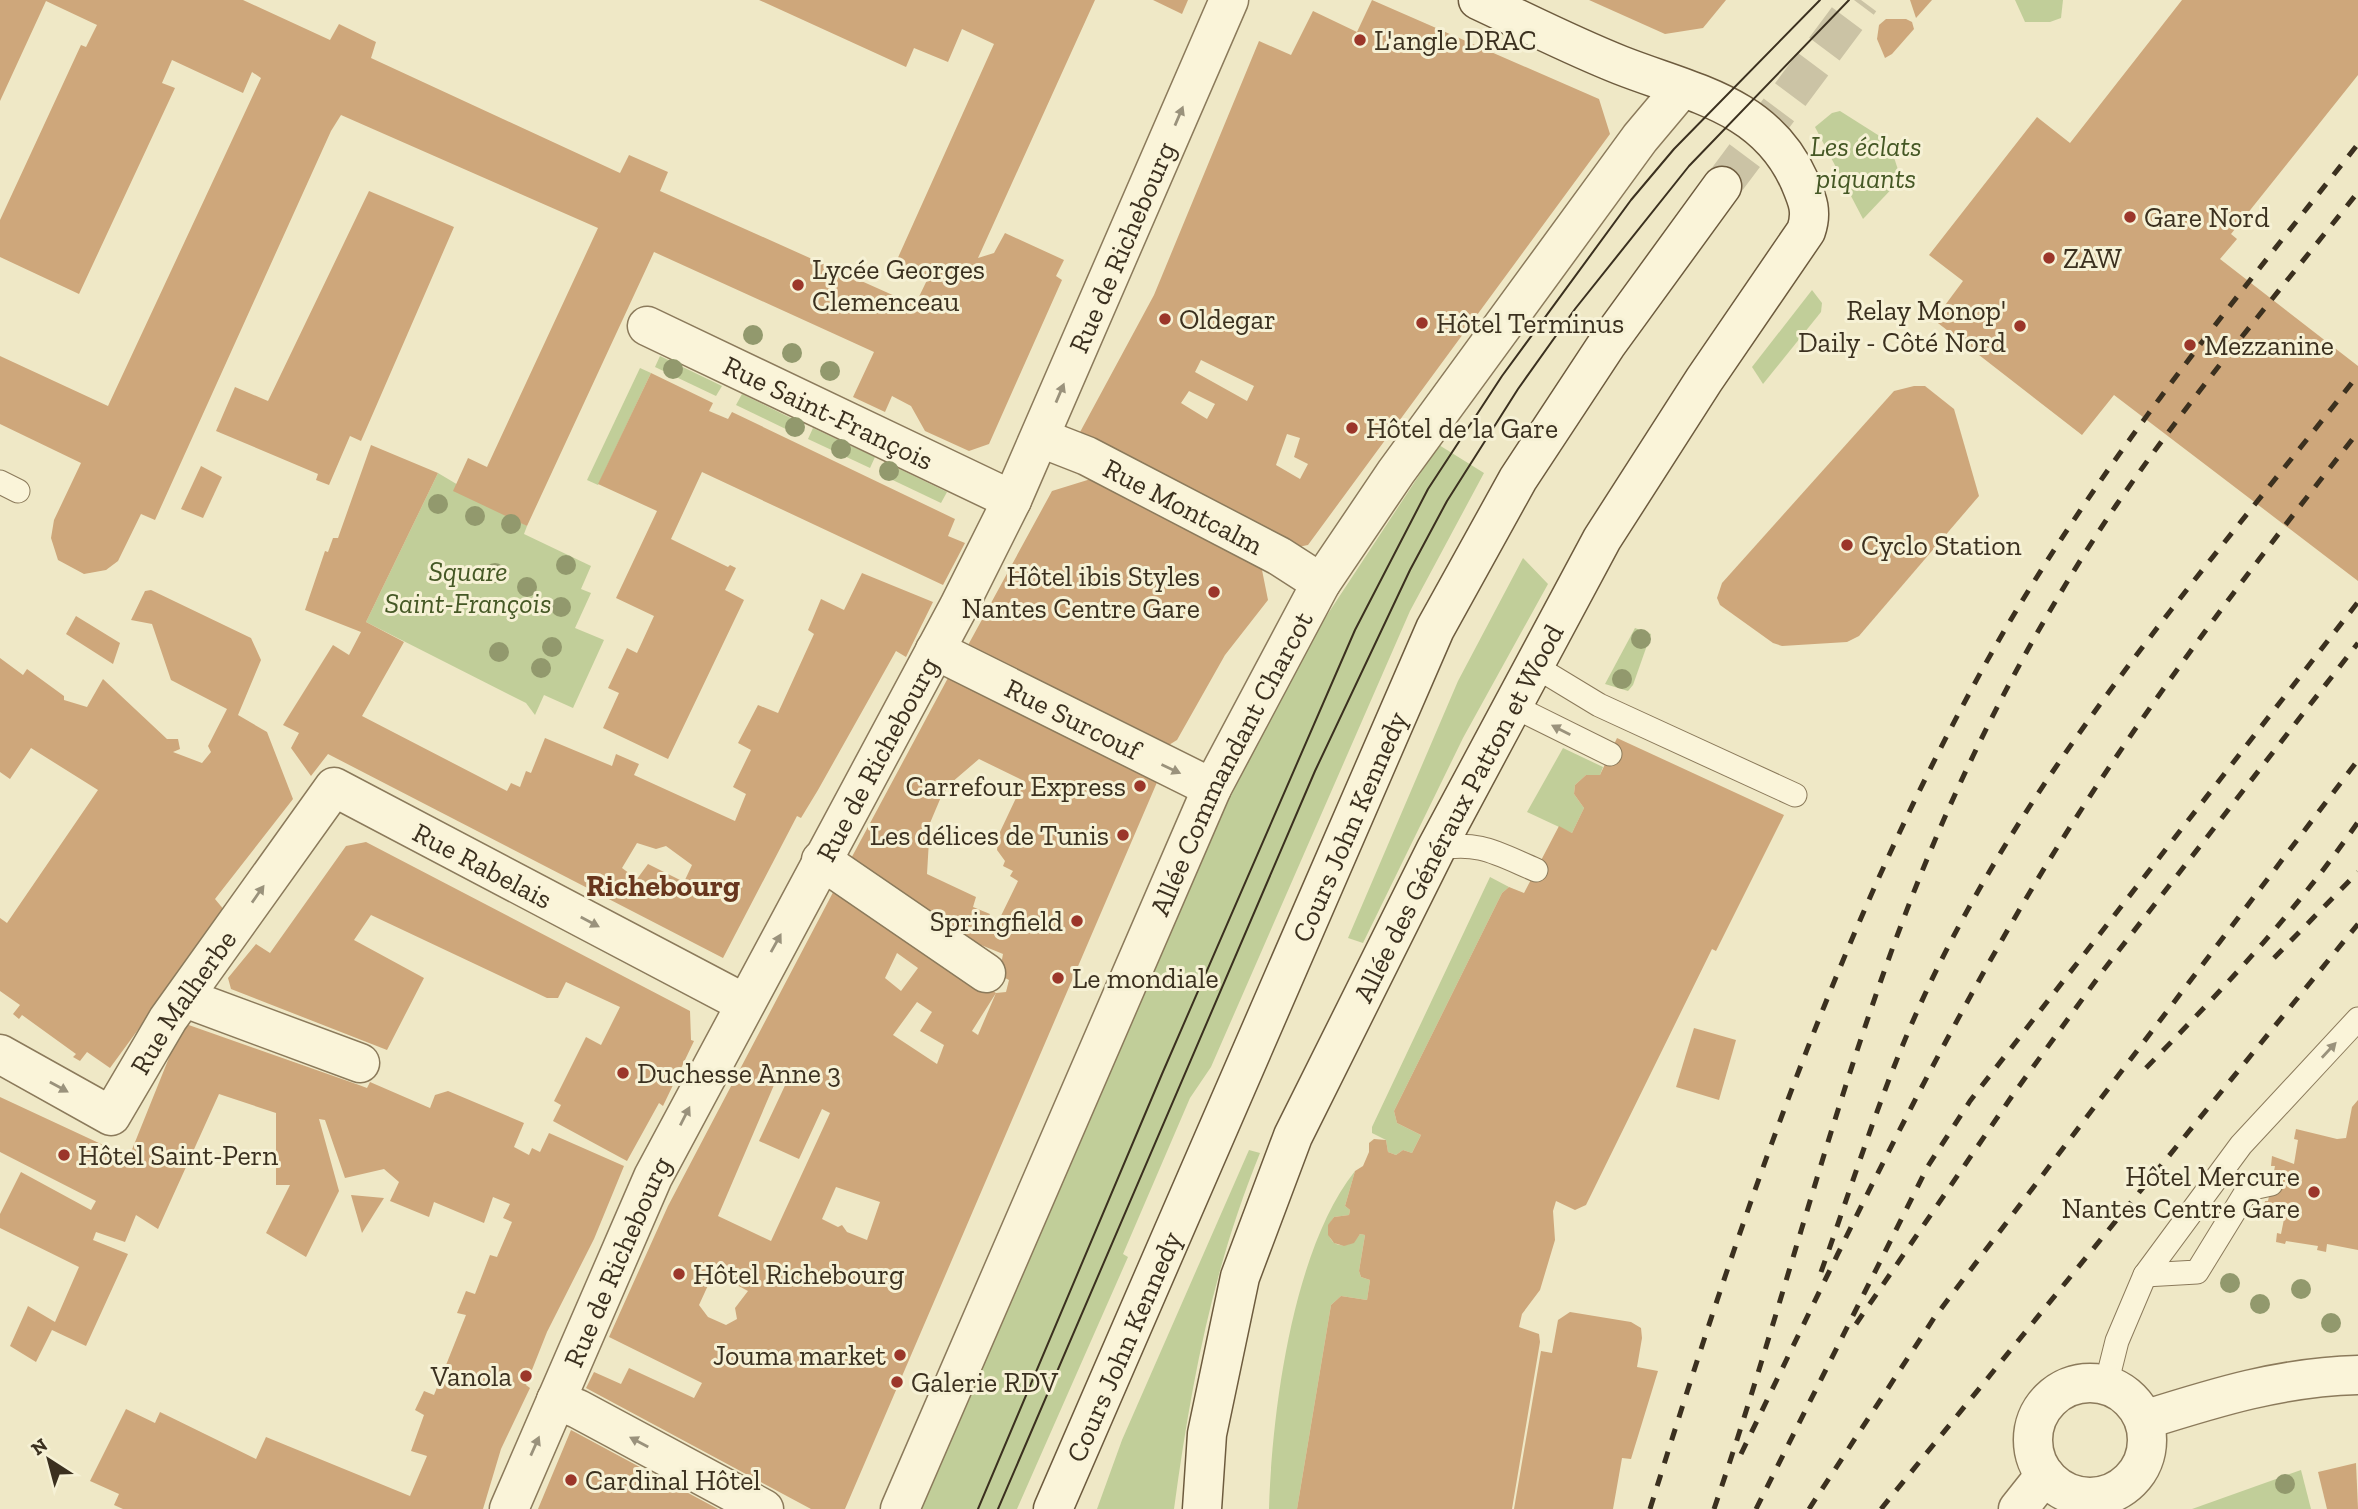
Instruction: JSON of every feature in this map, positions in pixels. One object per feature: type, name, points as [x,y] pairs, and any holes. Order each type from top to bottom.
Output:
[{"type":"street","name":"Rue de Richebourg","points":[[509,1509],[653,1177],[935,650],[1012,500],[1229,0]]},
{"type":"street","name":"Allée des Généraux Patton et Wood","points":[[1202,1509],[1207,1434],[1240,1277],[1293,1136],[1436,849],[1513,706],[1532,665],[1609,528],[1704,380],[1806,231],[1811,217],[1809,204],[1792,165],[1775,140],[1748,118],[1682,88],[1619,64],[1478,0]]},
{"type":"street","name":"Allée Commandant Charcot","points":[[900,1509],[1212,788],[1321,583],[1413,449],[1640,138],[1682,88]]},
{"type":"street","name":"Cours John Kennedy","points":[[1053,1509],[1447,606],[1518,479],[1606,344],[1722,186]]},
{"type":"street","name":"Rue Saint-François","points":[[647,326],[1012,500]]},
{"type":"street","name":"Rue Montcalm","points":[[1041,438],[1087,456],[1279,556],[1321,583]]},
{"type":"street","name":"Rue Surcouf","points":[[935,650],[1212,788]]},
{"type":"street","name":"Rue Malherbe","points":[[0,1054],[111,1116],[168,1019],[334,787]]},
{"type":"street","name":"Rue Rabelais","points":[[334,787],[744,1003]]},
{"type":"street","points":[[821,860],[986,973]]},
{"type":"street","points":[[185,998],[360,1063]]},
{"type":"street","points":[[2144,1420],[2256,1386],[2314,1376],[2358,1375]]},
{"type":"street","points":[[2106,1385],[2129,1398],[2144,1420],[2148,1438],[2146,1456],[2138,1472],[2126,1485],[2110,1494],[2083,1497],[2058,1488],[2045,1475],[2036,1460],[2033,1443],[2035,1424],[2043,1408],[2055,1395],[2071,1386],[2106,1385]]},
{"type":"street","points":[[556,1400],[578,1409],[764,1509]]},
{"type":"street","points":[[2018,1509],[2045,1475]]},
{"type":"lane","points":[[1532,665],[1599,705],[1795,795]]},
{"type":"lane","points":[[1513,706],[1610,754]]},
{"type":"lane","points":[[1436,849],[1462,844],[1485,847],[1536,870]]},
{"type":"lane","points":[[2106,1385],[2117,1341],[2145,1275],[2241,1145],[2358,1019]]},
{"type":"lane","points":[[2145,1275],[2197,1272],[2248,1189],[2271,1184]]},
{"type":"green space","points":[[2015,0],[2063,0],[2061,18],[2050,22],[2025,22]]},
{"type":"green space","name":"Les éclats piquants","points":[[1840,111],[1889,142],[1901,179],[1863,219],[1815,127],[1832,113]]},
{"type":"green space","points":[[1812,290],[1822,303],[1821,312],[1763,384],[1752,367]]},
{"type":"green space","points":[[660,356],[722,386],[716,396],[655,367]]},
{"type":"green space","points":[[640,368],[651,373],[598,485],[587,480]]},
{"type":"green space","points":[[742,394],[803,424],[798,435],[736,405]]},
{"type":"green space","points":[[813,428],[875,457],[870,468],[808,439]]},
{"type":"green space","points":[[1439,445],[1484,473],[1410,611],[1211,1067],[1190,1098],[1123,1254],[1128,1257],[1017,1509],[919,1509],[1211,828],[1310,641]]},
{"type":"green space","points":[[885,462],[947,492],[941,503],[880,474]]},
{"type":"green space","name":"Square Saint-François","points":[[438,473],[527,526],[524,534],[591,566],[581,589],[591,593],[575,628],[604,640],[573,708],[544,695],[535,715],[526,703],[366,622]]},
{"type":"green space","points":[[1523,558],[1548,584],[1463,738],[1363,943],[1348,938],[1458,681]]},
{"type":"green space","points":[[1635,628],[1651,634],[1633,685],[1628,691],[1605,684]]},
{"type":"green space","points":[[1563,748],[1603,767],[1600,775],[1586,775],[1575,785],[1574,794],[1584,808],[1572,833],[1527,812]]},
{"type":"green space","points":[[1490,877],[1509,887],[1502,893],[1394,1111],[1397,1123],[1421,1135],[1412,1153],[1403,1150],[1396,1155],[1388,1152],[1386,1140],[1372,1133],[1372,1127]]},
{"type":"green space","points":[[1249,1150],[1260,1153],[1229,1241],[1205,1328],[1174,1509],[1097,1509],[1122,1440]]},
{"type":"green space","points":[[1355,1171],[1345,1206],[1350,1210],[1349,1215],[1334,1217],[1329,1233],[1331,1239],[1340,1245],[1347,1245],[1360,1234],[1365,1235],[1359,1271],[1361,1277],[1370,1280],[1367,1300],[1341,1296],[1331,1305],[1297,1509],[1269,1509],[1281,1379],[1301,1286],[1316,1243],[1334,1204]]},
{"type":"green space","points":[[2301,1470],[2311,1509],[2192,1509]]},
{"type":"building","name":"Lycée Georges Clemenceau","points":[[0,0],[243,0],[330,40],[339,24],[376,42],[371,58],[620,173],[629,155],[668,172],[660,191],[915,305],[929,276],[896,262],[994,44],[962,29],[948,62],[914,48],[906,67],[759,0],[1095,0],[978,258],[994,253],[1005,233],[1064,260],[1056,276],[1062,280],[989,444],[969,451],[925,431],[911,406],[892,396],[885,412],[853,397],[874,352],[654,252],[527,526],[453,491],[468,458],[487,467],[598,228],[341,115],[331,131],[155,520],[141,514],[118,561],[106,570],[84,574],[58,560],[51,538],[54,520],[81,463],[0,424],[0,356],[108,406],[261,78],[252,72],[243,93],[172,60],[162,83],[175,88],[79,294],[0,257],[0,220],[81,45],[86,47],[97,25],[46,1],[0,101]]},
{"type":"building","points":[[1153,0],[1188,0],[1182,14]]},
{"type":"building","points":[[1372,0],[1599,99],[1610,134],[1308,545],[1298,547],[1079,434],[1154,295],[1259,41],[1291,55],[1313,11],[1357,32]],"holes":[[[1201,360],[1254,386],[1247,401],[1195,372]],[[1189,391],[1215,404],[1207,419],[1181,403]],[[1287,434],[1300,438],[1294,457],[1308,464],[1300,479],[1276,465]]]},
{"type":"building","points":[[1589,0],[1726,0],[1703,28],[1665,34]]},
{"type":"building","points":[[1910,0],[1932,0],[1916,18]]},
{"type":"building","name":"Gare Nord","points":[[2182,0],[2358,0],[2358,75],[2231,234],[2237,239],[2220,259],[2358,366],[2358,581],[2114,395],[2082,435],[1934,320],[1963,281],[1929,255],[2037,117],[2070,143]]},
{"type":"building","points":[[1886,19],[1906,19],[1912,22],[1914,29],[1892,54],[1885,58],[1877,39],[1879,25]]},
{"type":"building","points":[[369,191],[454,227],[361,441],[350,436],[329,485],[316,480],[318,474],[216,431],[235,387],[268,401]]},
{"type":"building","points":[[651,373],[713,403],[709,411],[728,419],[732,412],[955,519],[948,536],[965,543],[943,585],[702,472],[671,539],[728,567],[730,565],[736,568],[725,590],[744,600],[668,759],[603,728],[619,693],[608,688],[627,648],[637,653],[654,616],[616,598],[657,511],[598,484]]},
{"type":"building","name":"Cyclo Station","points":[[1925,386],[1954,409],[1979,496],[1859,636],[1847,642],[1782,646],[1773,643],[1720,605],[1717,598],[1722,583],[1894,391]]},
{"type":"building","points":[[371,445],[438,473],[366,622],[404,642],[362,716],[507,791],[511,783],[520,787],[526,771],[531,773],[545,738],[612,766],[616,754],[639,764],[634,775],[735,821],[746,794],[733,787],[751,750],[738,743],[758,705],[778,713],[814,634],[808,630],[821,599],[844,610],[862,573],[933,602],[906,657],[896,651],[818,790],[801,818],[797,816],[723,958],[328,754],[311,776],[291,748],[299,733],[283,725],[333,645],[349,655],[361,632],[305,610],[325,551],[328,552],[333,538],[338,538]],"holes":[[[637,843],[656,849],[666,846],[692,865],[684,882],[648,864],[637,879],[622,868]]]},
{"type":"building","points":[[201,466],[222,477],[203,518],[181,509]]},
{"type":"building","points":[[1094,478],[1261,565],[1268,600],[1225,655],[1177,740],[1164,748],[967,647],[1052,491]]},
{"type":"building","points":[[151,590],[251,638],[261,660],[238,715],[267,732],[293,799],[215,899],[225,911],[110,1068],[87,1052],[80,1061],[73,1057],[76,1054],[22,1015],[19,1019],[13,1014],[20,1005],[0,991],[0,918],[7,923],[98,790],[31,748],[10,779],[0,772],[0,658],[23,675],[27,669],[64,696],[64,700],[87,707],[103,679],[167,739],[178,739],[180,749],[173,752],[202,763],[211,752],[208,746],[227,709],[171,680],[152,624],[131,620],[145,591]]},
{"type":"building","points":[[76,616],[120,643],[113,664],[66,634]]},
{"type":"building","points":[[949,676],[1158,780],[845,1509],[811,1509],[586,1388],[594,1372],[621,1384],[629,1368],[694,1398],[702,1383],[609,1337],[668,1206],[839,881],[996,993],[1006,992],[1009,980],[999,975],[1003,954],[959,936],[847,866]],"holes":[[[979,759],[1024,781],[999,834],[997,850],[1005,861],[1003,866],[1013,871],[1010,876],[1018,881],[997,924],[987,920],[990,914],[973,907],[976,897],[927,874],[930,823],[941,797],[951,783]],[[897,953],[918,968],[901,991],[885,978]],[[996,993],[978,1035],[972,1031]],[[917,1002],[932,1012],[920,1031],[944,1045],[937,1064],[893,1035]],[[780,1071],[789,1077],[759,1141],[799,1159],[822,1109],[830,1113],[771,1241],[718,1216]],[[836,1187],[880,1202],[867,1240],[847,1232],[842,1225],[838,1227],[822,1219]],[[716,1268],[730,1273],[733,1283],[748,1291],[735,1308],[737,1319],[726,1325],[708,1317],[699,1305]]]},
{"type":"building","points":[[1617,738],[1784,815],[1716,951],[1712,949],[1586,1205],[1575,1210],[1556,1201],[1553,1211],[1555,1240],[1540,1290],[1522,1314],[1519,1327],[1539,1334],[1540,1342],[1512,1509],[1297,1509],[1331,1305],[1341,1296],[1367,1300],[1370,1280],[1361,1277],[1359,1271],[1365,1235],[1360,1234],[1354,1243],[1344,1246],[1334,1243],[1328,1235],[1328,1225],[1334,1217],[1349,1215],[1350,1210],[1345,1206],[1355,1171],[1363,1166],[1369,1152],[1369,1143],[1374,1139],[1386,1140],[1388,1152],[1396,1155],[1403,1150],[1412,1153],[1421,1135],[1397,1123],[1394,1111],[1502,893],[1509,887],[1524,893],[1559,826],[1572,833],[1584,808],[1574,794],[1575,785],[1586,775],[1600,775]]},
{"type":"building","points":[[366,842],[690,1011],[691,1040],[694,1041],[663,1106],[659,1103],[627,1161],[553,1121],[561,1105],[554,1101],[586,1037],[601,1045],[620,1007],[566,982],[558,998],[547,998],[371,915],[354,940],[424,978],[387,1050],[231,989],[228,978],[256,944],[270,953],[346,846]]},
{"type":"building","points":[[183,1023],[367,1088],[370,1082],[430,1108],[435,1095],[448,1091],[524,1123],[514,1147],[529,1155],[532,1148],[540,1152],[549,1133],[624,1166],[594,1239],[547,1332],[526,1385],[530,1388],[501,1449],[483,1509],[123,1509],[114,1505],[119,1494],[90,1481],[126,1409],[155,1423],[160,1412],[256,1459],[266,1437],[410,1496],[427,1456],[411,1451],[424,1415],[415,1410],[424,1391],[434,1395],[466,1315],[457,1313],[466,1291],[475,1294],[490,1255],[497,1257],[512,1222],[503,1218],[510,1204],[493,1197],[484,1223],[434,1202],[429,1217],[390,1201],[399,1182],[384,1169],[345,1178],[325,1120],[319,1119],[339,1191],[306,1257],[266,1233],[290,1185],[276,1185],[276,1113],[219,1094],[158,1229],[136,1215],[125,1242],[96,1232],[93,1240],[128,1254],[86,1346],[52,1330],[36,1362],[10,1346],[28,1306],[55,1322],[79,1267],[0,1228],[0,1214],[21,1172],[91,1210],[96,1201],[0,1152],[0,1097],[129,1157]]},
{"type":"building","points":[[1694,1028],[1736,1040],[1719,1100],[1676,1087]]},
{"type":"building","name":"Hôtel Mercure Nantes Centre Gare","points":[[2358,1100],[2358,1250],[2327,1244],[2326,1252],[2317,1250],[2318,1246],[2276,1242],[2277,1233],[2281,1234],[2286,1209],[2272,1207],[2272,1211],[2263,1210],[2265,1201],[2268,1201],[2275,1166],[2271,1166],[2272,1156],[2294,1164],[2298,1140],[2294,1139],[2296,1129],[2337,1139],[2346,1138],[2352,1107]]},
{"type":"building","points":[[351,1195],[384,1198],[362,1233]]},
{"type":"building","points":[[1570,1312],[1631,1322],[1641,1328],[1637,1367],[1658,1371],[1631,1459],[1622,1458],[1613,1509],[1514,1509],[1541,1351],[1552,1353],[1558,1320]]},
{"type":"building","points":[[571,1430],[623,1458],[718,1509],[538,1509]]},
{"type":"building","points":[[2356,1463],[2358,1509],[2327,1509],[2318,1472]]},
{"type":"tunnel","points":[[1722,186],[1861,0]]},
{"type":"tram line","points":[[978,1509],[1162,1074],[1355,630],[1428,489],[1502,376],[1631,200],[1674,149],[1820,0]]},
{"type":"tram line","points":[[998,1509],[1315,771],[1410,570],[1447,501],[1518,389],[1575,309],[1689,166],[1849,0]]},
{"type":"railway","points":[[1650,1509],[1719,1294],[1795,1081],[1881,872],[1930,770],[1982,670],[2066,531],[2159,399],[2358,144]]},
{"type":"railway","points":[[1714,1509],[1863,1034],[1932,847],[1973,756],[2022,660],[2117,504],[2204,385],[2358,192]]},
{"type":"railway","points":[[1821,1272],[1878,1109],[1916,1014],[1959,927],[2007,842],[2117,681],[2358,375]]},
{"type":"railway","points":[[1741,1454],[1912,1106],[2024,902],[2141,720],[2269,546],[2358,432]]},
{"type":"railway","points":[[1756,1509],[1928,1166],[1970,1101],[2358,602]]},
{"type":"railway","points":[[1856,1324],[2012,1096],[2102,972],[2358,643]]},
{"type":"railway","points":[[1809,1509],[1934,1318],[2358,760]]},
{"type":"railway","points":[[2146,1068],[2284,919],[2358,822]]},
{"type":"railway","points":[[2274,958],[2358,872]]},
{"type":"railway","points":[[1881,1509],[2358,924]]},
{"type":"place","name":"L'angle DRAC","points":[[1360,40]]},
{"type":"place","name":"Gare Nord","points":[[2130,217]]},
{"type":"place","name":"ZAW","points":[[2049,258]]},
{"type":"place","name":"Lycée Georges Clemenceau","points":[[798,285]]},
{"type":"place","name":"Oldegar","points":[[1165,319]]},
{"type":"place","name":"Hôtel Terminus","points":[[1422,323]]},
{"type":"place","name":"Relay Monop' Daily - Côté Nord","points":[[2020,326]]},
{"type":"place","name":"Mezzanine","points":[[2190,345]]},
{"type":"place","name":"Hôtel de la Gare","points":[[1352,428]]},
{"type":"place","name":"Cyclo Station","points":[[1847,545]]},
{"type":"place","name":"Hôtel ibis Styles Nantes Centre Gare","points":[[1214,592]]},
{"type":"place","name":"Carrefour Express","points":[[1140,786]]},
{"type":"place","name":"Les délices de Tunis","points":[[1123,835]]},
{"type":"place","name":"Springfield","points":[[1077,921]]},
{"type":"place","name":"Le mondiale","points":[[1058,978]]},
{"type":"place","name":"Duchesse Anne 3","points":[[623,1073]]},
{"type":"place","name":"Hôtel Saint-Pern","points":[[64,1155]]},
{"type":"place","name":"Hôtel Mercure Nantes Centre Gare","points":[[2314,1192]]},
{"type":"place","name":"Hôtel Richebourg","points":[[679,1274]]},
{"type":"place","name":"Jouma market","points":[[900,1355]]},
{"type":"place","name":"Vanola","points":[[526,1376]]},
{"type":"place","name":"Galerie RDV","points":[[897,1382]]},
{"type":"place","name":"Cardinal Hôtel","points":[[571,1480]]},
{"type":"district","name":"Richebourg","points":[[663,886]]}]
